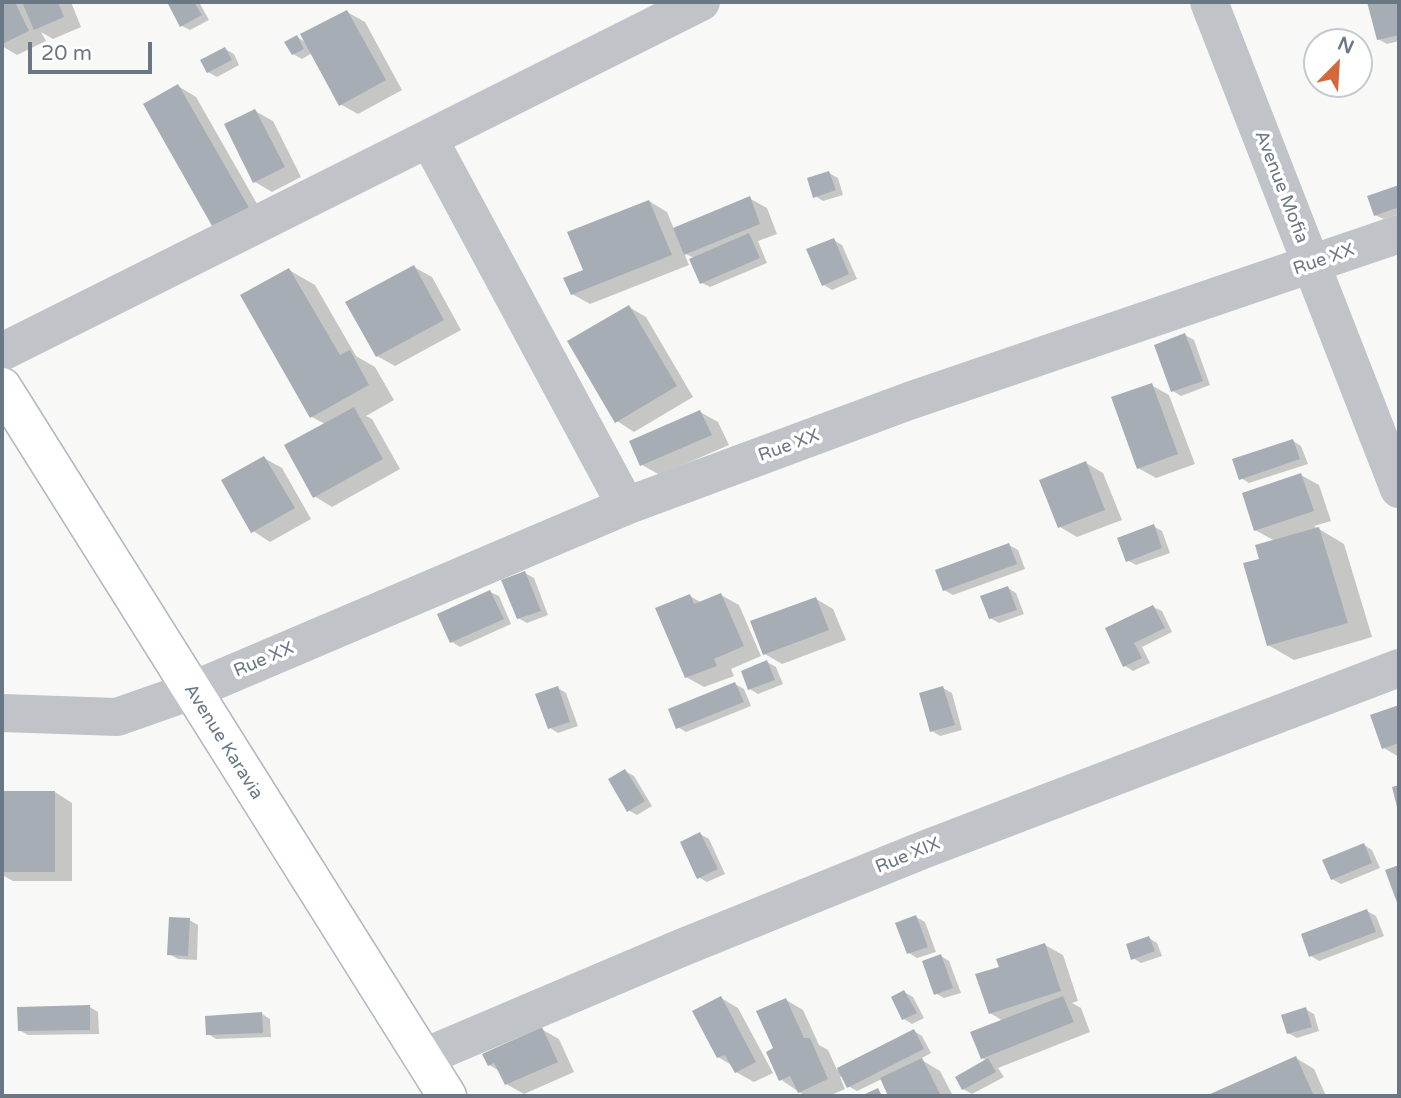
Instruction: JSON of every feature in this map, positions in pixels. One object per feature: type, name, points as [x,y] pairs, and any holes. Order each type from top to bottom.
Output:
[{"type":"street","points":[[2,352],[701,2]]},
{"type":"street","name":"Avenue Mofia","points":[[1209,2],[1399,489]]},
{"type":"street","points":[[429,139],[626,506]]},
{"type":"street","name":"Rue XX","points":[[2,713],[117,717],[191,691],[626,506],[909,401],[1399,234]]},
{"type":"street","name":"Avenue Karavia","points":[[2,387],[447,1096]]},
{"type":"street","name":"Rue XIX","points":[[422,1058],[681,948],[923,850],[1399,668]]},
{"type":"building","points":[[2,2],[15,2],[29,31],[2,44]]},
{"type":"building","points":[[22,2],[58,2],[64,17],[34,30]]},
{"type":"building","points":[[167,2],[194,2],[202,15],[180,27]]},
{"type":"building","points":[[1367,2],[1399,2],[1399,35],[1377,40]]},
{"type":"building","points":[[347,10],[386,80],[339,106],[300,34]]},
{"type":"building","points":[[297,35],[304,49],[292,55],[284,42]]},
{"type":"building","points":[[225,47],[232,60],[207,73],[200,60]]},
{"type":"building","points":[[178,84],[252,213],[216,233],[143,104]]},
{"type":"building","points":[[255,109],[285,167],[253,183],[224,124]]},
{"type":"building","points":[[829,171],[836,190],[813,198],[807,178]]},
{"type":"building","points":[[1399,185],[1399,207],[1374,216],[1367,196]]},
{"type":"building","points":[[750,196],[760,224],[684,255],[673,228]]},
{"type":"building","points":[[649,200],[672,255],[571,295],[563,278],[583,270],[567,232]]},
{"type":"building","points":[[749,233],[760,258],[700,284],[689,259]]},
{"type":"building","points":[[834,238],[849,274],[822,286],[806,249]]},
{"type":"building","points":[[414,265],[444,320],[376,357],[345,302]]},
{"type":"building","points":[[289,268],[340,355],[350,350],[369,385],[310,418],[240,295]]},
{"type":"building","points":[[629,305],[677,386],[615,423],[567,341]]},
{"type":"building","points":[[1185,333],[1203,381],[1171,392],[1154,345]]},
{"type":"building","points":[[1152,383],[1178,454],[1137,469],[1111,397]]},
{"type":"building","points":[[354,407],[383,459],[313,498],[284,445]]},
{"type":"building","points":[[700,410],[712,435],[640,466],[629,441]]},
{"type":"building","points":[[1293,439],[1300,459],[1239,480],[1232,459]]},
{"type":"building","points":[[264,456],[295,508],[251,533],[221,480]]},
{"type":"building","points":[[1086,461],[1105,510],[1058,528],[1039,480]]},
{"type":"building","points":[[1301,473],[1314,511],[1254,531],[1242,493]]},
{"type":"building","points":[[1154,524],[1162,548],[1126,562],[1117,538]]},
{"type":"building","points":[[1319,527],[1348,623],[1267,646],[1243,563],[1259,559],[1255,545]]},
{"type":"building","points":[[1009,543],[1017,564],[943,591],[935,570]]},
{"type":"building","points":[[525,571],[541,611],[517,619],[501,580]]},
{"type":"building","points":[[1008,586],[1017,610],[989,619],[980,596]]},
{"type":"building","points":[[490,590],[504,619],[450,643],[437,614]]},
{"type":"building","points":[[721,593],[744,646],[714,659],[717,666],[685,678],[655,608],[690,594],[694,604]]},
{"type":"building","points":[[816,597],[829,630],[763,655],[750,621]]},
{"type":"building","points":[[1153,605],[1165,628],[1134,643],[1142,658],[1123,667],[1105,628]]},
{"type":"building","points":[[767,660],[775,680],[748,690],[741,671]]},
{"type":"building","points":[[735,682],[744,702],[676,729],[668,709]]},
{"type":"building","points":[[558,686],[570,722],[548,729],[535,694]]},
{"type":"building","points":[[943,686],[955,725],[930,732],[919,693]]},
{"type":"building","points":[[1399,705],[1399,743],[1382,749],[1370,715]]},
{"type":"building","points":[[625,769],[645,801],[627,812],[608,779]]},
{"type":"building","points":[[1399,785],[1399,811],[1398,811],[1392,787]]},
{"type":"building","points":[[2,791],[55,791],[55,872],[2,872]]},
{"type":"building","points":[[700,832],[718,869],[697,879],[680,842]]},
{"type":"building","points":[[1364,843],[1372,863],[1331,880],[1322,860]]},
{"type":"building","points":[[1399,865],[1399,908],[1385,870]]},
{"type":"building","points":[[1367,909],[1376,932],[1309,957],[1301,934]]},
{"type":"building","points":[[916,915],[928,947],[907,954],[895,923]]},
{"type":"building","points":[[169,917],[190,918],[188,956],[167,955]]},
{"type":"building","points":[[1149,936],[1155,951],[1131,960],[1126,944]]},
{"type":"building","points":[[1045,943],[1061,991],[989,1014],[975,974],[999,967],[996,959]]},
{"type":"building","points":[[941,954],[953,988],[934,995],[922,961]]},
{"type":"building","points":[[904,990],[917,1013],[902,1020],[891,997]]},
{"type":"building","points":[[721,996],[756,1062],[735,1073],[725,1055],[717,1058],[692,1011]]},
{"type":"building","points":[[1063,996],[1074,1022],[981,1059],[970,1032]]},
{"type":"building","points":[[786,998],[804,1038],[810,1038],[828,1079],[798,1093],[790,1076],[779,1081],[766,1052],[773,1048],[756,1011]]},
{"type":"building","points":[[90,1005],[90,1030],[18,1031],[17,1007]]},
{"type":"building","points":[[1306,1007],[1312,1027],[1287,1034],[1281,1015]]},
{"type":"building","points":[[262,1012],[263,1033],[206,1035],[205,1016]]},
{"type":"building","points":[[542,1027],[558,1062],[505,1085],[494,1063],[488,1066],[482,1054]]},
{"type":"building","points":[[914,1029],[924,1049],[847,1088],[837,1068]]},
{"type":"building","points":[[1296,1056],[1314,1096],[1210,1094]]},
{"type":"building","points":[[922,1058],[941,1096],[888,1096],[880,1078]]},
{"type":"building","points":[[988,1058],[996,1072],[962,1090],[955,1077]]},
{"type":"building","points":[[878,1088],[882,1096],[861,1096]]}]
